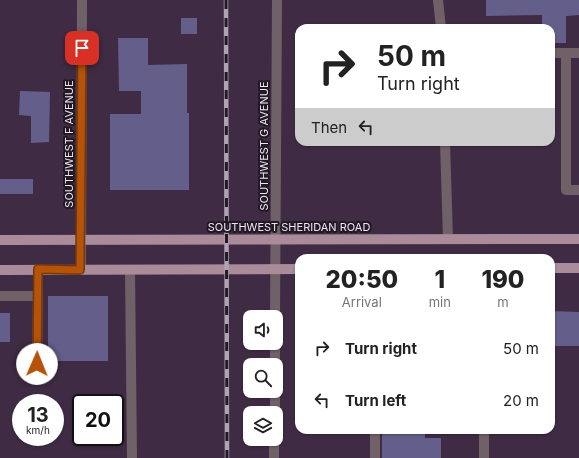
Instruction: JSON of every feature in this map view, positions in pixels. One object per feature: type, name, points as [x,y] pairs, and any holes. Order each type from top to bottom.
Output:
[{"type":"main road","name":"SOUTHWEST SHERIDAN ROAD","points":[[0,240],[579,239]]},
{"type":"main road","points":[[555,268],[579,268]]},
{"type":"main road","points":[[0,270],[295,269]]},
{"type":"street","name":"SOUTHWEST F AVENUE","points":[[80,270],[82,0]]},
{"type":"street","name":"SOUTHWEST G AVENUE","points":[[275,310],[277,0]]},
{"type":"street","points":[[438,0],[441,24]]},
{"type":"street","points":[[555,53],[579,53]]},
{"type":"street","points":[[566,54],[566,190],[579,190]]},
{"type":"street","points":[[445,146],[448,239]]},
{"type":"street","points":[[37,364],[38,269]]},
{"type":"street","points":[[130,270],[132,458]]},
{"type":"street","points":[[0,296],[38,296]]},
{"type":"street","points":[[375,434],[375,458]]},
{"type":"street","points":[[484,434],[484,458]]},
{"type":"street","points":[[274,446],[274,458]]},
{"type":"building","points":[[486,0],[579,0],[579,15],[566,16],[566,43],[555,43],[555,24],[542,24],[542,15],[486,16]]},
{"type":"building","points":[[181,18],[197,18],[197,34],[181,34]]},
{"type":"building","points":[[118,38],[148,38],[148,65],[187,64],[187,113],[189,113],[189,190],[110,190],[110,114],[141,114],[141,91],[119,91]]},
{"type":"building","points":[[20,91],[50,92],[49,142],[31,143],[31,116],[19,115]]},
{"type":"building","points":[[0,179],[33,179],[33,194],[0,194]]},
{"type":"building","points":[[48,296],[108,296],[108,361],[48,361]]},
{"type":"building","points":[[555,311],[579,312],[579,346],[555,346]]},
{"type":"building","points":[[0,313],[10,313],[10,342],[0,342]]},
{"type":"building","points":[[382,434],[425,434],[425,438],[441,438],[441,458],[382,458]]},
{"type":"railway","points":[[226,0],[227,458]]},
{"type":"route","points":[[37,364],[38,269],[80,270],[82,48]]}]
